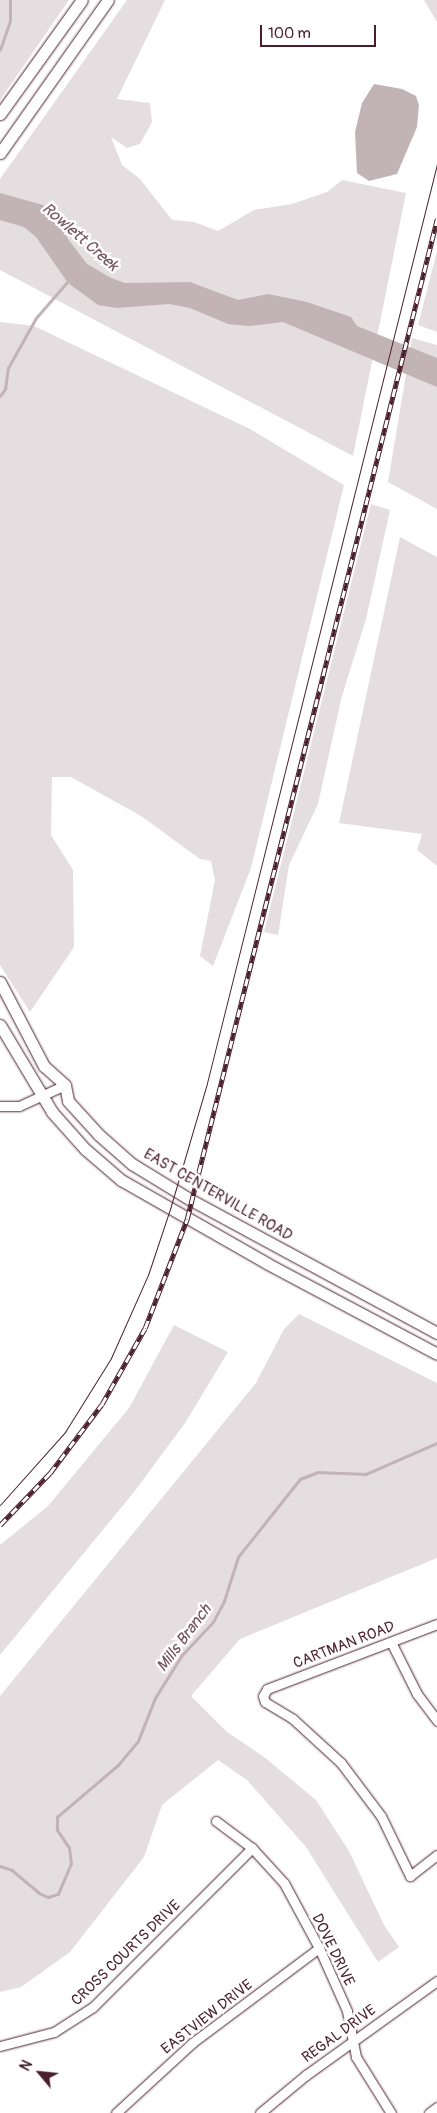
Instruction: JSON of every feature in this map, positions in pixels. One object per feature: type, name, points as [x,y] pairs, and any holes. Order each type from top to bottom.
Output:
[{"type":"main road","points":[[0,114],[82,0]]},
{"type":"main road","points":[[0,153],[108,0]]},
{"type":"main road","name":"EAST CENTERVILLE ROAD","points":[[0,982],[44,1066],[64,1085],[68,1102],[113,1148],[175,1191],[437,1334]]},
{"type":"main road","points":[[0,1025],[40,1096],[52,1112],[105,1166],[141,1193],[268,1264],[437,1354]]},
{"type":"main road","points":[[105,1166],[113,1148]]},
{"type":"main road","points":[[268,1264],[278,1247]]},
{"type":"main road","points":[[404,1337],[413,1320]]},
{"type":"street","points":[[0,1106],[19,1106],[64,1085]]},
{"type":"street","name":"CARTMAN ROAD","points":[[437,1624],[267,1689],[263,1696],[265,1702],[293,1719],[341,1763],[381,1816],[410,1876],[437,1855]]},
{"type":"street","points":[[391,1642],[417,1694],[437,1721]]},
{"type":"street","name":"DOVE DRIVE","points":[[216,1821],[252,1848],[278,1874],[320,1948],[347,2011],[356,2057],[391,2113]]},
{"type":"street","name":"CROSS COURTS DRIVE","points":[[0,2046],[54,2032],[93,2007],[252,1848]]},
{"type":"street","name":"EASTVIEW DRIVE","points":[[116,2113],[192,2043],[320,1948]]},
{"type":"street","name":"REGAL DRIVE","points":[[260,2113],[437,1981]]},
{"type":"street","points":[[429,2113],[437,2107]]},
{"type":"shaded area","points":[[0,0],[69,0],[0,100]]},
{"type":"shaded area","points":[[127,0],[165,0],[117,99],[150,103],[152,122],[140,144],[127,148],[111,137],[122,165],[140,179],[172,220],[194,222],[218,231],[254,210],[292,204],[327,192],[342,180],[406,193],[353,456],[0,270],[0,179]]},
{"type":"shaded area","points":[[424,0],[437,0],[437,22]]},
{"type":"shaded area","points":[[374,84],[402,89],[416,96],[419,105],[417,127],[397,174],[369,181],[357,173],[355,132],[362,103]]},
{"type":"shaded area","points":[[0,193],[43,205],[56,217],[68,239],[87,264],[111,278],[125,283],[190,282],[238,300],[268,294],[307,302],[351,317],[357,326],[437,358],[437,387],[283,322],[249,326],[228,324],[190,308],[169,304],[117,308],[98,305],[68,283],[36,237],[24,227],[0,220]]},
{"type":"shaded area","points":[[437,251],[437,332],[418,325]]},
{"type":"shaded area","points":[[0,322],[34,326],[250,429],[344,485],[251,868],[213,966],[200,956],[215,880],[211,861],[200,859],[141,816],[71,777],[52,777],[51,835],[73,870],[74,947],[30,1012],[0,965]]},
{"type":"shaded area","points":[[412,338],[437,345],[437,509],[388,482]]},
{"type":"shaded area","points":[[371,504],[390,510],[366,619],[342,696],[318,804],[289,865],[278,935],[264,932]]},
{"type":"shaded area","points":[[400,537],[437,557],[437,866],[417,850],[422,834],[339,823]]},
{"type":"shaded area","points":[[299,1314],[437,1383],[437,1558],[240,1639],[191,1696],[227,1732],[264,1757],[316,1800],[349,1851],[384,1925],[399,1947],[378,1962],[306,1847],[247,1780],[218,1760],[162,1805],[144,1857],[70,1952],[21,1987],[0,1992],[0,1696],[256,1383],[284,1329]]},
{"type":"shaded area","points":[[174,1325],[228,1352],[185,1423],[134,1492],[0,1655],[0,1545],[48,1506],[129,1408]]},
{"type":"waterway","points":[[0,50],[10,21],[10,0]]},
{"type":"waterway","points":[[0,396],[5,389],[8,368],[36,318],[68,281]]},
{"type":"waterway","name":"Mills Branch","points":[[0,1866],[12,1870],[39,1893],[48,1897],[58,1894],[71,1864],[69,1848],[57,1830],[57,1817],[118,1765],[138,1741],[155,1698],[182,1655],[213,1622],[224,1601],[238,1557],[300,1479],[318,1472],[366,1474],[437,1443]]},
{"type":"tram line","points":[[0,1505],[65,1432],[111,1358],[148,1275],[170,1209],[207,1083],[437,164]]},
{"type":"railway","points":[[0,1525],[50,1473],[102,1404],[145,1328],[187,1219],[437,219]]},
{"type":"water label","name":"Rowlett Creek","points":[[80,237]]}]
